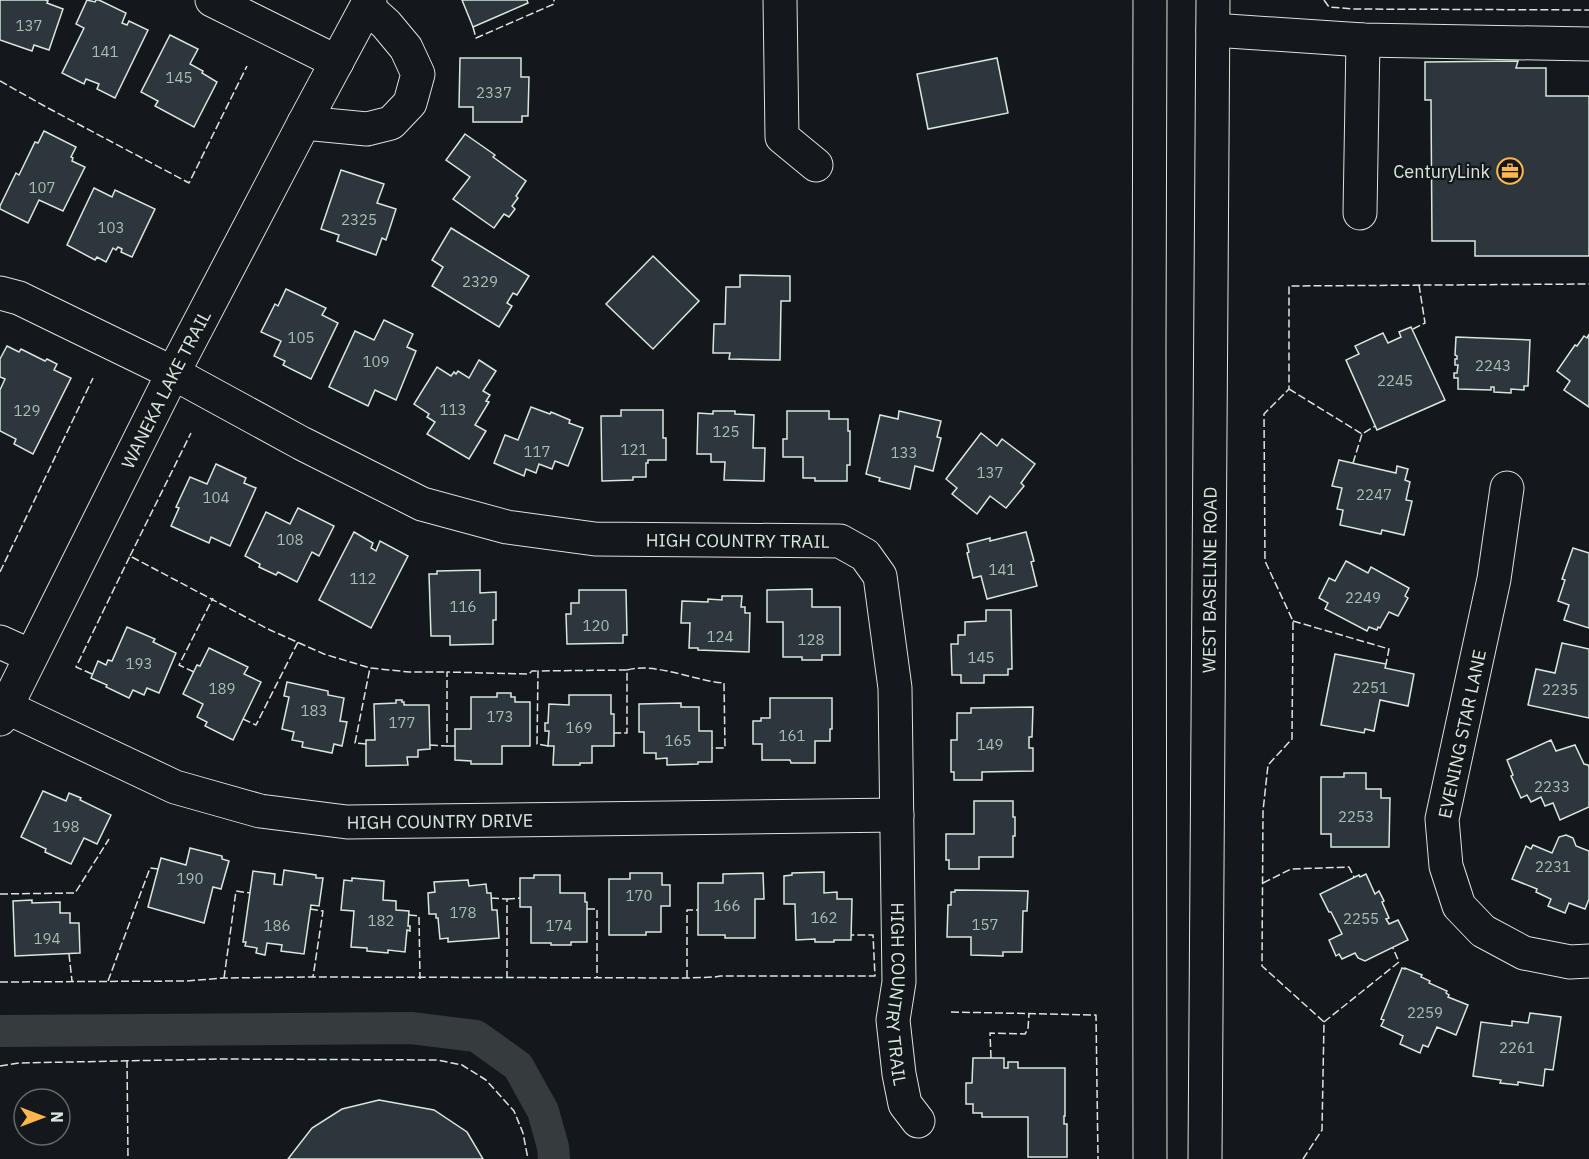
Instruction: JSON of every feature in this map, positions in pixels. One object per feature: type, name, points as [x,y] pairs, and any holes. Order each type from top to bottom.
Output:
[{"type":"street","points":[[212,0],[337,62]]},
{"type":"street","points":[[780,0],[782,137],[816,165]]},
{"type":"street","points":[[1150,0],[1150,1159]]},
{"type":"street","name":"WANEKA LAKE TRAIL","points":[[3,713],[173,373],[303,123],[369,3],[406,48],[418,74],[410,103],[391,123],[367,129],[303,123]]},
{"type":"street","points":[[1213,15],[1363,40],[1589,44]]},
{"type":"street","name":"WEST BASELINE ROAD","points":[[1205,1159],[1213,15]]},
{"type":"street","points":[[1360,213],[1363,40]]},
{"type":"street","name":"HIGH COUNTRY TRAIL","points":[[0,293],[19,298],[173,373],[302,443],[422,504],[507,527],[595,539],[840,541],[865,555],[880,576],[895,688],[899,982],[893,1020],[905,1104],[918,1121]]},
{"type":"street","name":"EVENING STAR LANE","points":[[1507,488],[1494,579],[1442,819],[1446,866],[1459,906],[1483,932],[1524,953],[1570,962],[1589,961]]},
{"type":"street","points":[[0,642],[31,656]]},
{"type":"street","name":"HIGH COUNTRY DRIVE","points":[[3,713],[175,788],[260,811],[347,822],[897,815]]},
{"type":"building","points":[[0,0],[45,0],[63,9],[49,50],[34,45],[32,51],[0,40]]},
{"type":"building","points":[[87,0],[95,2],[99,0],[126,13],[122,23],[127,25],[129,21],[148,30],[115,98],[97,89],[99,84],[86,79],[84,84],[62,73],[84,28],[76,24]]},
{"type":"building","points":[[462,0],[527,0],[528,3],[473,27]]},
{"type":"building","points":[[170,35],[198,49],[190,64],[217,82],[194,127],[155,106],[158,101],[141,92]]},
{"type":"building","points":[[460,58],[521,58],[521,77],[529,77],[528,116],[522,116],[522,122],[473,122],[473,107],[459,107]]},
{"type":"building","points":[[997,58],[1008,113],[928,129],[917,74]]},
{"type":"building","name":"CenturyLink","points":[[1518,61],[1516,68],[1546,68],[1546,96],[1589,96],[1589,256],[1475,256],[1475,241],[1432,241],[1431,100],[1425,100],[1425,62]]},
{"type":"building","points":[[44,131],[76,147],[71,157],[72,161],[85,167],[63,211],[39,200],[28,223],[0,209],[0,206],[16,173],[19,175],[35,142],[38,143]]},
{"type":"building","points":[[465,134],[526,181],[512,206],[515,209],[509,217],[504,214],[494,228],[453,199],[470,177],[446,160]]},
{"type":"building","points":[[341,170],[384,184],[377,203],[396,209],[386,240],[382,238],[376,255],[337,241],[339,235],[321,229]]},
{"type":"building","points":[[94,188],[112,197],[115,190],[155,209],[132,257],[121,252],[122,249],[118,247],[116,250],[113,248],[106,262],[97,257],[95,260],[67,245]]},
{"type":"building","points":[[451,228],[529,276],[517,295],[513,293],[507,303],[512,306],[499,327],[432,286],[443,267],[432,260]]},
{"type":"building","points":[[653,256],[699,301],[653,349],[606,304]]},
{"type":"building","points":[[740,275],[790,276],[790,301],[781,301],[780,360],[729,359],[730,353],[713,353],[714,324],[725,324],[726,287],[740,287]]},
{"type":"building","points":[[286,289],[326,308],[322,315],[338,323],[311,379],[283,365],[285,361],[274,356],[281,341],[261,332],[275,304],[278,306]]},
{"type":"building","points":[[384,320],[413,334],[407,347],[416,351],[396,400],[375,390],[368,406],[329,387],[355,331],[374,340]]},
{"type":"building","points":[[1411,327],[1445,400],[1377,430],[1346,360],[1359,354],[1355,346],[1383,333],[1388,343],[1401,337],[1399,332]]},
{"type":"building","points":[[1589,334],[1589,407],[1564,390],[1570,381],[1557,371],[1575,345],[1577,346],[1584,336],[1587,338]]},
{"type":"building","points":[[1456,337],[1530,340],[1528,386],[1524,386],[1524,390],[1511,389],[1511,393],[1494,392],[1494,387],[1491,387],[1491,390],[1458,389],[1458,378],[1454,378],[1458,365],[1455,365]]},
{"type":"building","points":[[7,346],[19,352],[21,349],[45,361],[47,359],[57,364],[54,370],[71,378],[33,454],[14,444],[16,439],[0,431],[0,390],[5,379],[0,377],[0,359]]},
{"type":"building","points":[[479,360],[496,371],[483,391],[490,395],[486,401],[489,402],[475,425],[486,431],[469,459],[427,434],[435,422],[427,417],[429,414],[414,404],[437,367],[451,376],[458,371],[469,378]]},
{"type":"building","points":[[531,407],[550,414],[551,412],[583,428],[568,466],[555,461],[552,469],[539,464],[536,473],[526,469],[524,476],[494,463],[505,435],[518,440]]},
{"type":"building","points":[[621,410],[663,410],[666,460],[648,460],[646,477],[633,477],[633,480],[602,481],[601,416],[621,416]]},
{"type":"building","points":[[713,411],[735,411],[735,414],[754,415],[753,448],[765,448],[764,481],[724,480],[725,462],[711,462],[711,454],[697,454],[698,413],[713,414]]},
{"type":"building","points":[[787,411],[829,411],[829,419],[848,419],[850,465],[847,465],[847,481],[815,481],[815,478],[803,478],[803,457],[783,457],[783,439],[787,439]]},
{"type":"building","points":[[899,411],[941,421],[937,437],[941,438],[933,471],[915,466],[910,489],[879,481],[880,478],[866,474],[880,415],[898,419]]},
{"type":"building","points":[[981,433],[997,446],[1002,439],[1035,464],[1021,483],[1024,486],[1006,508],[990,496],[977,514],[952,494],[957,488],[946,479]]},
{"type":"building","points":[[1339,460],[1396,473],[1397,466],[1408,469],[1405,480],[1410,482],[1406,500],[1412,501],[1404,535],[1382,530],[1381,534],[1340,525],[1343,510],[1337,509],[1342,488],[1332,486]]},
{"type":"building","points":[[216,464],[246,478],[244,483],[256,488],[230,546],[211,537],[209,543],[171,526],[179,508],[176,507],[190,477],[207,484]]},
{"type":"building","points":[[298,508],[334,526],[319,556],[312,552],[297,582],[278,572],[276,575],[259,567],[260,564],[245,556],[266,512],[290,524]]},
{"type":"building","points":[[354,532],[373,543],[371,548],[376,551],[380,541],[408,556],[371,628],[319,600]]},
{"type":"building","points":[[1026,532],[1034,561],[1031,562],[1037,586],[987,599],[981,576],[973,578],[967,544]]},
{"type":"building","points":[[1573,548],[1589,553],[1589,628],[1564,620],[1569,605],[1558,601],[1565,580],[1562,579]]},
{"type":"building","points":[[1346,561],[1368,573],[1371,567],[1409,588],[1405,596],[1408,598],[1398,616],[1389,612],[1380,628],[1378,627],[1377,630],[1369,627],[1367,631],[1325,609],[1328,603],[1319,598],[1329,578],[1335,581]]},
{"type":"building","points":[[480,570],[480,593],[496,592],[493,644],[450,645],[450,636],[431,636],[429,574],[437,574],[437,571]]},
{"type":"building","points":[[812,589],[812,607],[840,607],[840,655],[822,655],[822,660],[783,657],[783,622],[767,622],[767,590]]},
{"type":"building","points":[[579,590],[626,590],[627,635],[623,635],[623,643],[567,644],[566,614],[571,614],[571,603],[579,603]]},
{"type":"building","points":[[722,596],[742,596],[741,607],[745,607],[745,613],[750,613],[749,652],[689,648],[690,623],[681,623],[682,601],[708,602],[708,599],[722,600]]},
{"type":"building","points":[[986,610],[1011,610],[1012,669],[1008,669],[1008,675],[984,675],[984,683],[961,683],[961,675],[952,675],[951,644],[958,644],[958,635],[965,635],[965,622],[986,621]]},
{"type":"building","points":[[127,627],[155,639],[153,642],[176,653],[159,693],[147,688],[144,695],[133,690],[129,698],[91,678],[98,661],[106,665],[108,660],[112,661]]},
{"type":"building","points":[[1562,643],[1589,649],[1589,718],[1528,705],[1536,669],[1555,673]]},
{"type":"building","points":[[209,648],[248,667],[244,674],[261,682],[233,740],[205,726],[207,722],[197,717],[203,704],[183,694],[197,665],[200,666]]},
{"type":"building","points":[[1335,654],[1386,664],[1385,668],[1414,674],[1408,706],[1380,700],[1374,731],[1365,729],[1364,733],[1321,725]]},
{"type":"building","points":[[287,682],[328,691],[328,695],[344,698],[340,721],[347,722],[342,746],[334,744],[332,753],[302,747],[303,742],[292,740],[294,732],[282,729],[289,697],[284,696]]},
{"type":"building","points":[[497,693],[511,693],[511,697],[515,697],[515,702],[530,702],[530,746],[502,746],[502,764],[471,764],[471,761],[455,760],[455,729],[471,729],[471,697],[497,697]]},
{"type":"building","points":[[569,695],[611,695],[611,714],[614,714],[614,746],[592,746],[592,763],[553,765],[554,746],[548,746],[549,731],[545,731],[549,704],[569,705]]},
{"type":"building","points":[[770,698],[832,698],[830,741],[815,741],[815,763],[762,760],[762,744],[753,744],[753,721],[770,718]]},
{"type":"building","points":[[396,700],[402,700],[404,705],[429,705],[430,749],[418,750],[418,757],[407,757],[408,765],[366,766],[366,740],[375,740],[374,704],[396,703]]},
{"type":"building","points":[[681,703],[681,707],[699,707],[699,731],[712,731],[712,762],[667,765],[667,758],[656,759],[656,753],[644,753],[644,732],[639,732],[639,704]]},
{"type":"building","points":[[1033,707],[1032,737],[1029,737],[1029,748],[1033,748],[1033,771],[982,772],[982,780],[954,780],[954,772],[951,772],[951,740],[957,740],[957,713],[971,713],[971,708]]},
{"type":"building","points":[[1551,740],[1556,751],[1575,745],[1584,764],[1589,767],[1589,807],[1560,820],[1553,803],[1545,806],[1541,797],[1531,802],[1527,795],[1521,798],[1507,760]]},
{"type":"building","points":[[1344,773],[1366,773],[1366,789],[1381,789],[1381,798],[1390,798],[1389,847],[1331,847],[1331,834],[1321,834],[1321,777],[1344,777]]},
{"type":"building","points":[[43,791],[66,801],[69,793],[111,815],[97,844],[84,838],[71,864],[21,837]]},
{"type":"building","points":[[974,801],[1013,801],[1015,836],[1013,836],[1013,857],[979,857],[979,869],[949,869],[949,860],[946,860],[946,834],[974,834]]},
{"type":"building","points":[[1566,835],[1573,838],[1576,846],[1589,851],[1589,899],[1585,909],[1569,903],[1565,913],[1548,906],[1551,899],[1536,892],[1537,889],[1512,879],[1526,846],[1531,849],[1533,845],[1552,853],[1559,837]]},
{"type":"building","points":[[190,848],[222,856],[222,859],[229,861],[221,889],[213,887],[204,923],[148,907],[161,858],[186,865]]},
{"type":"building","points":[[284,870],[323,878],[319,906],[311,905],[304,954],[281,951],[282,945],[267,943],[265,955],[256,953],[257,948],[245,946],[246,942],[243,942],[253,871],[275,874],[274,884],[282,885]]},
{"type":"building","points":[[824,872],[824,893],[837,892],[837,899],[852,899],[851,940],[815,942],[815,939],[796,940],[795,904],[784,904],[784,876],[792,875],[792,873]]},
{"type":"building","points":[[630,873],[662,873],[662,885],[670,885],[670,906],[661,906],[661,932],[646,932],[646,935],[609,935],[609,879],[630,879]]},
{"type":"building","points":[[763,873],[764,899],[755,899],[755,938],[698,935],[698,883],[723,883],[723,874]]},
{"type":"building","points":[[1366,874],[1375,894],[1379,891],[1384,901],[1382,902],[1389,918],[1386,919],[1389,924],[1398,920],[1408,940],[1365,961],[1358,958],[1355,953],[1342,959],[1339,954],[1336,956],[1329,940],[1342,934],[1320,894],[1359,875],[1360,877]]},
{"type":"building","points":[[534,875],[560,875],[560,893],[585,893],[587,942],[571,942],[571,945],[531,943],[531,907],[520,907],[520,878],[534,878]]},
{"type":"building","points":[[352,878],[384,881],[383,900],[396,901],[396,910],[409,911],[410,931],[407,930],[405,952],[388,950],[388,953],[351,947],[354,911],[341,910],[344,880],[352,881]]},
{"type":"building","points":[[468,880],[469,886],[486,884],[487,893],[491,893],[492,910],[497,910],[499,938],[448,942],[448,938],[440,939],[438,918],[436,914],[429,914],[428,893],[435,892],[434,882]]},
{"type":"building","points":[[955,890],[1028,891],[1027,911],[1023,911],[1022,952],[1003,952],[1003,956],[971,955],[971,937],[947,937],[948,905],[951,905],[951,892]]},
{"type":"building","points":[[32,900],[32,903],[60,902],[60,913],[70,913],[70,923],[79,923],[80,953],[15,956],[13,901]]},
{"type":"building","points":[[1402,968],[1422,975],[1421,977],[1430,981],[1429,983],[1447,991],[1448,997],[1468,1005],[1456,1035],[1437,1027],[1428,1047],[1423,1045],[1420,1053],[1400,1044],[1403,1036],[1381,1026],[1384,1020],[1381,1019]]},
{"type":"building","points":[[1530,1013],[1561,1017],[1553,1070],[1545,1069],[1543,1086],[1518,1082],[1518,1085],[1500,1083],[1501,1080],[1473,1076],[1481,1022],[1512,1026],[1512,1021],[1528,1023]]},
{"type":"building","points":[[973,1058],[1004,1058],[1004,1068],[1008,1068],[1008,1062],[1018,1062],[1018,1068],[1065,1068],[1064,1124],[1067,1124],[1067,1157],[1028,1157],[1028,1117],[982,1117],[982,1113],[973,1113],[973,1104],[966,1104],[966,1083],[972,1083]]},
{"type":"building","points":[[379,1100],[434,1110],[467,1132],[483,1159],[288,1159],[312,1128],[342,1109]]},
{"type":"waterway","points":[[0,1031],[411,1028],[476,1036],[518,1066],[543,1111],[554,1159]]},
{"type":"fence","points":[[473,27],[476,38],[554,4],[554,0]]},
{"type":"fence","points":[[1324,0],[1329,7],[1353,9],[1589,10]]},
{"type":"fence","points":[[0,81],[189,183],[247,66]]},
{"type":"fence","points":[[1303,1159],[1322,1130],[1324,1022],[1262,966],[1263,811],[1268,765],[1292,739],[1293,621],[1265,561],[1264,414],[1289,389],[1289,286],[1589,284]]},
{"type":"fence","points":[[1413,329],[1425,323],[1419,285]]},
{"type":"fence","points":[[0,572],[93,378]]},
{"type":"fence","points":[[1289,389],[1362,434],[1375,426]]},
{"type":"fence","points":[[130,556],[191,433]]},
{"type":"fence","points":[[1353,463],[1362,434]]},
{"type":"fence","points":[[92,674],[76,667],[130,556],[270,630],[324,654],[370,668]]},
{"type":"fence","points":[[194,672],[179,665],[213,598]]},
{"type":"fence","points":[[1293,621],[1389,649],[1386,664]]},
{"type":"fence","points":[[243,719],[256,725],[298,642]]},
{"type":"fence","points":[[366,744],[355,743],[370,668],[409,672],[447,672]]},
{"type":"fence","points":[[627,670],[650,668],[724,683],[725,748],[712,748]]},
{"type":"fence","points":[[548,746],[537,744],[538,671],[627,670],[627,733],[614,733]]},
{"type":"fence","points":[[455,746],[447,746],[447,672],[529,674],[532,671],[538,671]]},
{"type":"fence","points":[[430,745],[447,746]]},
{"type":"fence","points":[[0,894],[75,893],[109,839]]},
{"type":"fence","points":[[1263,883],[1291,869],[1349,867],[1354,877]]},
{"type":"fence","points":[[108,981],[150,868],[158,869]]},
{"type":"fence","points":[[224,978],[236,891],[250,893]]},
{"type":"fence","points":[[491,898],[507,899],[507,978]]},
{"type":"fence","points":[[507,899],[520,898]]},
{"type":"fence","points":[[310,909],[323,911],[313,977]]},
{"type":"fence","points":[[587,909],[597,909],[597,978]]},
{"type":"fence","points":[[687,978],[687,910],[698,910]]},
{"type":"fence","points":[[409,915],[419,916],[420,979]]},
{"type":"fence","points":[[0,982],[187,981],[224,978],[313,977],[875,976],[873,935],[851,935]]},
{"type":"fence","points":[[1324,1022],[1399,962],[1393,948]]},
{"type":"fence","points":[[69,954],[72,981]]},
{"type":"fence","points":[[951,1012],[1096,1015],[1098,1159]]},
{"type":"fence","points":[[991,1058],[990,1033],[1025,1034],[1028,1029],[1029,1013]]},
{"type":"fence","points":[[0,1066],[19,1063],[221,1059],[437,1060],[462,1065],[486,1080],[514,1111],[523,1133],[528,1159]]},
{"type":"fence","points":[[127,1060],[128,1159]]},
{"type":"place","name":"CenturyLink","points":[[1510,171]]}]
